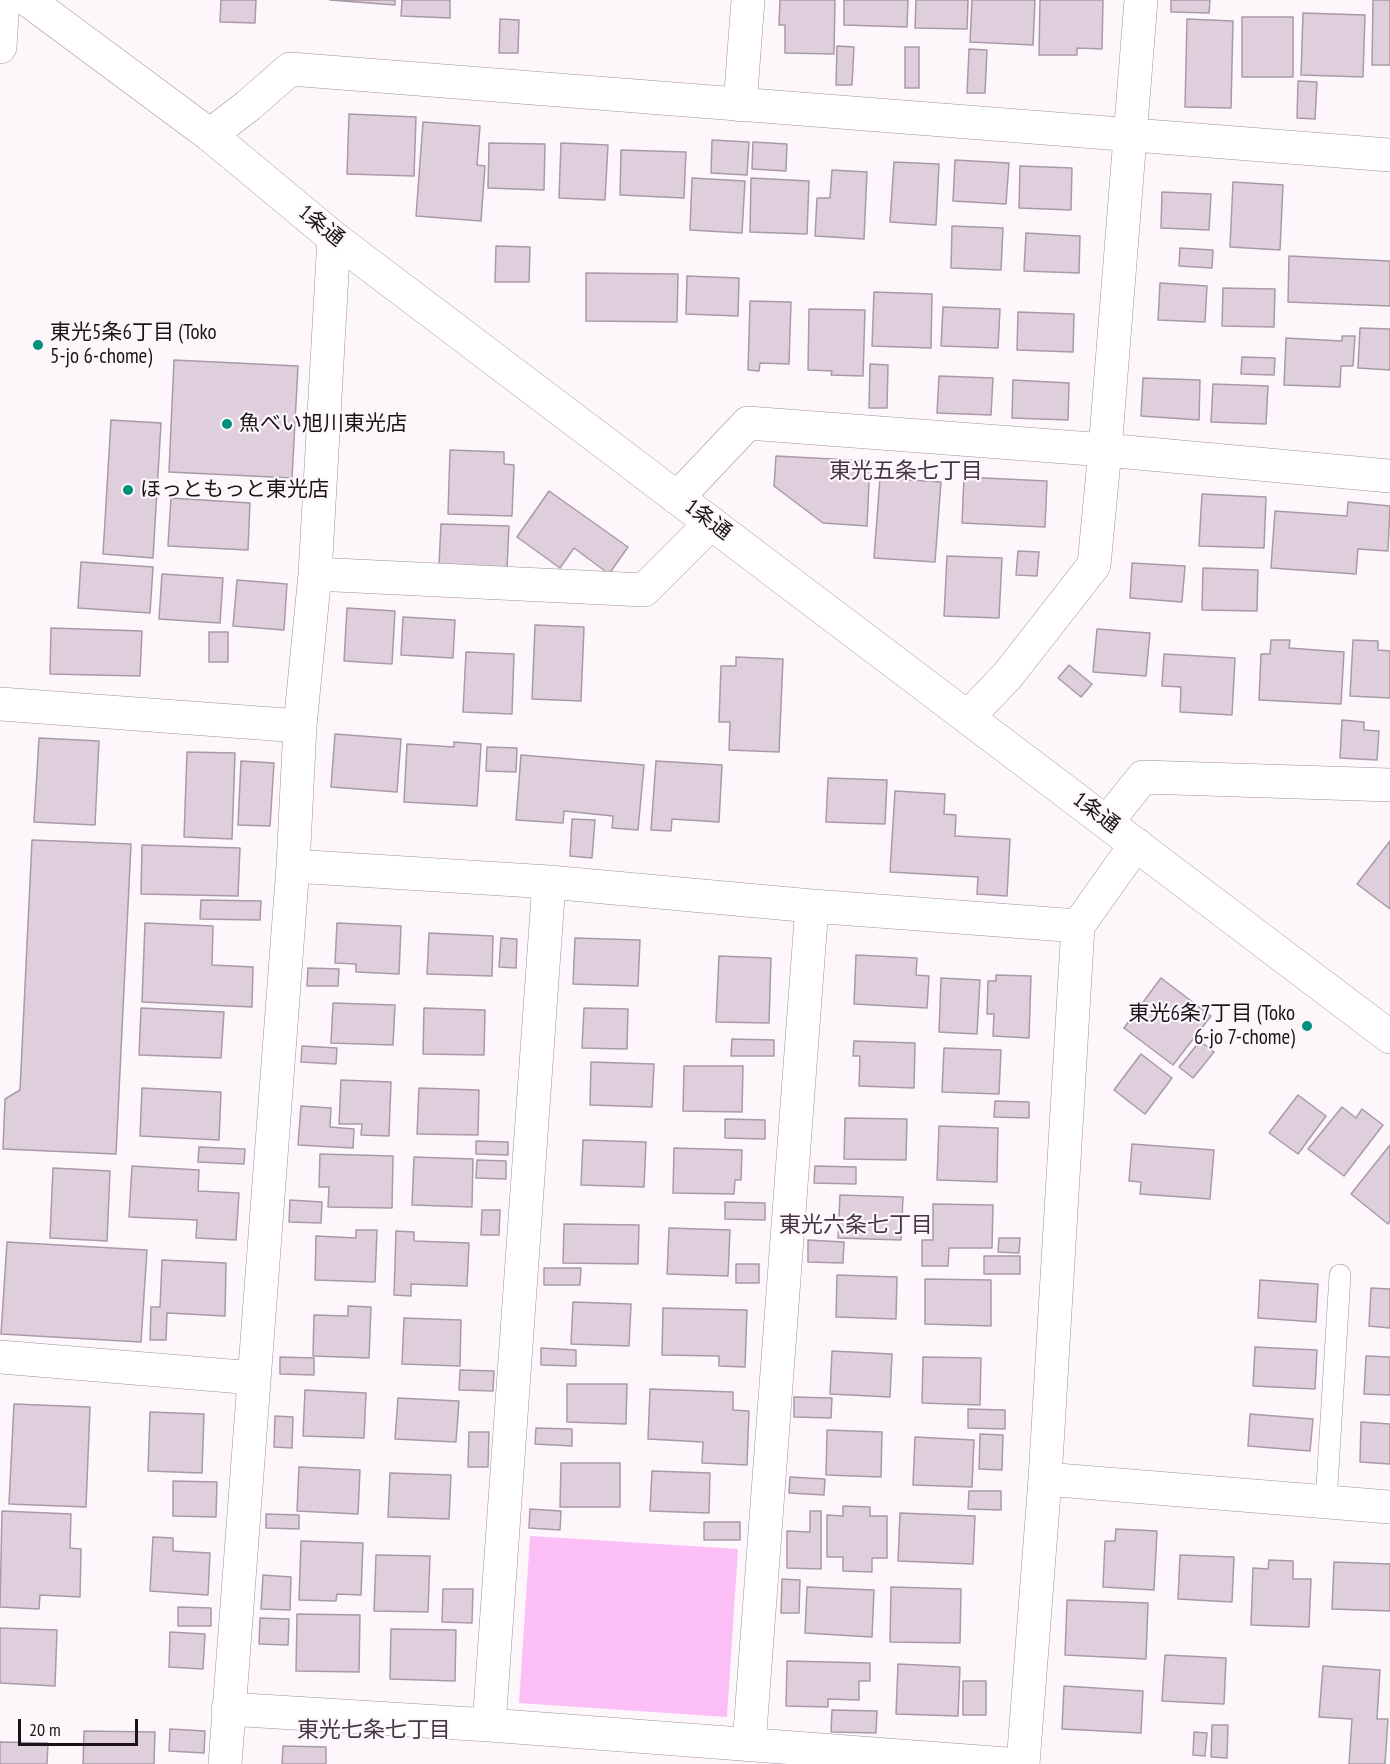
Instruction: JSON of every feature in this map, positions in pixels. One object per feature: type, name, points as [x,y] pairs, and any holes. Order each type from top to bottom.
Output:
[{"type":"street","points":[[0,47],[3,0]]},
{"type":"street","name":"1条通","points":[[28,0],[210,135],[334,238],[1390,1037]]},
{"type":"street","points":[[740,105],[748,0]]},
{"type":"street","points":[[968,717],[1008,675],[1094,565],[1141,0]]},
{"type":"street","points":[[210,135],[290,69],[1390,155]]},
{"type":"street","points":[[225,1764],[293,866],[300,726],[315,574],[334,238]]},
{"type":"street","points":[[678,498],[748,423],[1105,450],[1390,476]]},
{"type":"street","points":[[315,574],[644,590],[711,523]]},
{"type":"street","points":[[0,704],[300,726]]},
{"type":"street","points":[[1107,822],[1143,777],[1390,785]]},
{"type":"street","points":[[1023,1764],[1045,1479],[1078,926],[1136,844]]},
{"type":"street","points":[[293,866],[549,882],[812,906],[1078,926]]},
{"type":"street","points":[[489,1725],[549,882]]},
{"type":"street","points":[[748,1744],[812,906]]},
{"type":"street","points":[[0,1357],[254,1378]]},
{"type":"street","points":[[1045,1479],[1390,1507]]},
{"type":"street","points":[[228,1708],[1007,1764]]},
{"type":"lane","points":[[1326,1502],[1340,1275]]},
{"type":"shaded area","points":[[530,1536],[738,1549],[727,1717],[519,1703]]},
{"type":"building","points":[[221,0],[256,0],[255,23],[220,22]]},
{"type":"building","points":[[330,0],[395,0],[395,5]]},
{"type":"building","points":[[402,0],[450,0],[450,18],[401,16]]},
{"type":"building","points":[[780,0],[835,0],[834,54],[785,53],[785,25],[779,25]]},
{"type":"building","points":[[844,0],[908,0],[907,27],[844,25]]},
{"type":"building","points":[[916,0],[968,0],[967,29],[915,28]]},
{"type":"building","points":[[972,0],[1035,0],[1033,45],[970,42]]},
{"type":"building","points":[[1040,0],[1103,0],[1102,49],[1077,48],[1077,55],[1039,55]]},
{"type":"building","points":[[1171,0],[1210,0],[1209,13],[1171,12]]},
{"type":"building","points":[[1373,0],[1390,0],[1390,65],[1372,65]]},
{"type":"building","points":[[1303,13],[1365,15],[1363,77],[1301,75]]},
{"type":"building","points":[[1242,17],[1293,17],[1293,77],[1242,77]]},
{"type":"building","points":[[500,19],[519,20],[518,53],[499,53]]},
{"type":"building","points":[[1187,19],[1233,21],[1231,108],[1185,107]]},
{"type":"building","points":[[837,46],[854,47],[852,85],[836,85]]},
{"type":"building","points":[[905,47],[919,47],[919,88],[905,88]]},
{"type":"building","points":[[969,49],[987,50],[985,93],[967,93]]},
{"type":"building","points":[[1298,81],[1317,82],[1315,119],[1297,118]]},
{"type":"building","points":[[349,114],[416,117],[414,176],[347,174]]},
{"type":"building","points":[[423,122],[480,126],[477,165],[485,166],[481,221],[416,216]]},
{"type":"building","points":[[712,140],[749,142],[747,175],[711,173]]},
{"type":"building","points":[[753,142],[787,144],[786,171],[752,169]]},
{"type":"building","points":[[489,143],[545,144],[544,190],[488,188]]},
{"type":"building","points":[[561,143],[608,145],[605,200],[559,198]]},
{"type":"building","points":[[621,150],[686,152],[684,198],[620,195]]},
{"type":"building","points":[[955,160],[1009,163],[1006,204],[953,201]]},
{"type":"building","points":[[894,162],[939,164],[936,225],[890,222]]},
{"type":"building","points":[[1020,166],[1072,168],[1071,210],[1019,208]]},
{"type":"building","points":[[832,170],[867,172],[864,239],[815,236],[817,198],[830,198]]},
{"type":"building","points":[[692,178],[745,181],[742,233],[690,230]]},
{"type":"building","points":[[751,178],[809,181],[807,234],[750,232]]},
{"type":"building","points":[[1233,182],[1283,185],[1280,250],[1230,247]]},
{"type":"building","points":[[1162,192],[1211,194],[1209,230],[1161,228]]},
{"type":"building","points":[[952,226],[1003,228],[1001,270],[951,268]]},
{"type":"building","points":[[1026,233],[1080,236],[1079,273],[1024,271]]},
{"type":"building","points":[[496,246],[530,247],[529,282],[495,282]]},
{"type":"building","points":[[1180,248],[1213,250],[1212,268],[1179,266]]},
{"type":"building","points":[[1289,256],[1390,261],[1390,306],[1288,302]]},
{"type":"building","points":[[586,273],[678,274],[677,322],[586,321]]},
{"type":"building","points":[[687,276],[739,278],[738,316],[686,314]]},
{"type":"building","points":[[1160,283],[1207,286],[1205,322],[1158,320]]},
{"type":"building","points":[[1223,288],[1275,289],[1274,327],[1222,326]]},
{"type":"building","points":[[874,292],[932,294],[931,348],[872,346]]},
{"type":"building","points":[[750,301],[791,302],[789,364],[760,363],[759,371],[748,370]]},
{"type":"building","points":[[943,307],[1000,309],[998,348],[941,346]]},
{"type":"building","points":[[809,309],[865,310],[863,376],[831,375],[832,371],[808,370]]},
{"type":"building","points":[[1018,312],[1074,314],[1073,352],[1017,350]]},
{"type":"building","points":[[1360,328],[1390,329],[1390,370],[1358,368]]},
{"type":"building","points":[[1342,336],[1355,336],[1353,366],[1341,366],[1340,387],[1284,385],[1286,338],[1342,341]]},
{"type":"building","points":[[1242,357],[1275,358],[1274,375],[1241,374]]},
{"type":"building","points":[[174,360],[298,366],[292,478],[169,472]]},
{"type":"building","points":[[870,364],[888,365],[887,408],[869,408]]},
{"type":"building","points":[[939,376],[993,378],[991,415],[937,413]]},
{"type":"building","points":[[1143,378],[1200,380],[1199,420],[1141,416]]},
{"type":"building","points":[[1013,380],[1069,383],[1068,420],[1012,418]]},
{"type":"building","points":[[1213,384],[1268,386],[1266,424],[1211,422]]},
{"type":"building","points":[[111,420],[161,423],[153,558],[103,554]]},
{"type":"building","points":[[450,450],[504,452],[504,464],[514,465],[512,516],[448,514]]},
{"type":"building","points":[[776,456],[870,461],[867,526],[823,523],[774,486]]},
{"type":"building","points":[[964,477],[1047,481],[1045,527],[962,523]]},
{"type":"building","points":[[880,478],[941,482],[935,562],[874,558]]},
{"type":"building","points":[[549,491],[628,547],[609,574],[574,548],[560,568],[517,537]]},
{"type":"building","points":[[1202,494],[1266,497],[1264,548],[1199,546]]},
{"type":"building","points":[[171,498],[250,503],[248,550],[168,546]]},
{"type":"building","points":[[1348,502],[1390,506],[1388,551],[1358,549],[1356,574],[1271,568],[1275,511],[1347,516]]},
{"type":"building","points":[[441,524],[509,526],[507,568],[439,565]]},
{"type":"building","points":[[1018,551],[1039,552],[1037,576],[1016,575]]},
{"type":"building","points":[[947,556],[1002,558],[999,618],[944,616]]},
{"type":"building","points":[[81,562],[153,567],[150,613],[78,608]]},
{"type":"building","points":[[1132,563],[1185,566],[1182,602],[1130,598]]},
{"type":"building","points":[[1203,568],[1258,570],[1257,611],[1202,610]]},
{"type":"building","points":[[162,574],[223,578],[220,623],[159,619]]},
{"type":"building","points":[[237,580],[287,584],[284,630],[233,626]]},
{"type":"building","points":[[347,608],[395,611],[392,664],[344,661]]},
{"type":"building","points":[[403,617],[455,620],[453,658],[401,655]]},
{"type":"building","points":[[535,625],[584,627],[581,701],[532,699]]},
{"type":"building","points":[[51,628],[142,631],[140,676],[50,674]]},
{"type":"building","points":[[1097,629],[1150,633],[1146,676],[1093,672]]},
{"type":"building","points":[[209,632],[228,632],[228,662],[209,662]]},
{"type":"building","points":[[1271,640],[1290,640],[1289,648],[1344,652],[1341,704],[1259,700],[1261,654],[1270,654]]},
{"type":"building","points":[[1353,640],[1378,641],[1378,650],[1390,651],[1390,698],[1350,696]]},
{"type":"building","points":[[466,652],[514,654],[512,714],[463,712]]},
{"type":"building","points":[[1164,654],[1235,658],[1232,715],[1180,712],[1181,687],[1162,686]]},
{"type":"building","points":[[736,657],[783,659],[779,752],[729,750],[730,722],[719,722],[721,666],[736,666]]},
{"type":"building","points":[[1069,665],[1092,684],[1081,697],[1058,678]]},
{"type":"building","points":[[1342,720],[1364,722],[1364,730],[1379,731],[1377,760],[1340,758]]},
{"type":"building","points":[[335,734],[401,739],[397,792],[331,787]]},
{"type":"building","points":[[39,738],[99,741],[95,825],[34,822]]},
{"type":"building","points":[[454,742],[481,744],[477,806],[404,802],[407,744],[454,747]]},
{"type":"building","points":[[487,747],[517,748],[516,772],[486,771]]},
{"type":"building","points":[[187,752],[235,753],[232,839],[184,837]]},
{"type":"building","points":[[521,755],[644,765],[638,830],[612,828],[613,816],[564,811],[563,823],[516,820]]},
{"type":"building","points":[[241,761],[274,763],[270,826],[238,825]]},
{"type":"building","points":[[656,761],[722,765],[719,822],[672,819],[671,831],[651,830]]},
{"type":"building","points":[[828,778],[887,780],[885,824],[826,822]]},
{"type":"building","points":[[895,791],[945,794],[944,814],[956,815],[955,836],[1010,839],[1007,896],[977,894],[978,877],[890,872]]},
{"type":"building","points":[[572,819],[595,820],[592,858],[570,856]]},
{"type":"building","points":[[32,840],[131,844],[116,1154],[3,1149],[5,1099],[20,1090]]},
{"type":"building","points":[[1390,841],[1390,909],[1357,884]]},
{"type":"building","points":[[142,845],[240,848],[238,896],[141,894]]},
{"type":"building","points":[[201,900],[261,901],[260,920],[200,919]]},
{"type":"building","points":[[145,923],[213,926],[212,965],[253,967],[252,1007],[142,1002]]},
{"type":"building","points":[[337,923],[401,926],[399,974],[356,972],[356,964],[335,963]]},
{"type":"building","points":[[429,933],[493,936],[492,976],[427,974]]},
{"type":"building","points":[[501,938],[517,939],[516,968],[499,967]]},
{"type":"building","points":[[575,938],[640,940],[638,986],[573,984]]},
{"type":"building","points":[[856,955],[917,958],[916,975],[929,976],[927,1008],[854,1004]]},
{"type":"building","points":[[719,956],[771,958],[769,1023],[716,1022]]},
{"type":"building","points":[[308,968],[339,969],[338,986],[307,986]]},
{"type":"building","points":[[996,975],[1031,976],[1029,1038],[993,1036],[994,1014],[987,1014],[988,981],[996,981]]},
{"type":"building","points":[[941,978],[980,980],[977,1034],[939,1032]]},
{"type":"building","points":[[1161,978],[1211,1016],[1173,1065],[1124,1028]]},
{"type":"building","points":[[333,1003],[395,1005],[393,1045],[331,1043]]},
{"type":"building","points":[[141,1008],[224,1012],[221,1058],[139,1055]]},
{"type":"building","points":[[424,1008],[485,1010],[484,1055],[423,1054]]},
{"type":"building","points":[[584,1008],[628,1009],[627,1049],[582,1048]]},
{"type":"building","points":[[732,1039],[774,1040],[774,1056],[731,1056]]},
{"type":"building","points":[[854,1041],[915,1043],[914,1088],[859,1086],[860,1056],[853,1056]]},
{"type":"building","points":[[1200,1041],[1214,1052],[1193,1078],[1179,1067]]},
{"type":"building","points":[[302,1046],[337,1048],[336,1064],[301,1062]]},
{"type":"building","points":[[944,1048],[1001,1050],[999,1094],[942,1092]]},
{"type":"building","points":[[1141,1054],[1172,1078],[1145,1114],[1114,1090]]},
{"type":"building","points":[[591,1062],[654,1064],[652,1107],[590,1105]]},
{"type":"building","points":[[684,1066],[743,1066],[742,1112],[683,1111]]},
{"type":"building","points":[[341,1080],[391,1082],[389,1136],[361,1135],[362,1124],[339,1124]]},
{"type":"building","points":[[142,1088],[221,1092],[219,1140],[140,1136]]},
{"type":"building","points":[[419,1088],[479,1090],[478,1135],[417,1134]]},
{"type":"building","points":[[1298,1095],[1326,1116],[1298,1154],[1269,1133]]},
{"type":"building","points":[[995,1101],[1029,1102],[1029,1118],[994,1117]]},
{"type":"building","points":[[301,1106],[331,1108],[330,1127],[354,1129],[353,1148],[298,1145]]},
{"type":"building","points":[[1342,1107],[1356,1118],[1362,1109],[1383,1125],[1344,1176],[1308,1149]]},
{"type":"building","points":[[845,1118],[907,1119],[906,1160],[844,1159]]},
{"type":"building","points":[[725,1119],[765,1120],[765,1139],[725,1138]]},
{"type":"building","points":[[939,1126],[998,1128],[997,1182],[937,1180]]},
{"type":"building","points":[[583,1140],[646,1142],[644,1187],[581,1185]]},
{"type":"building","points":[[476,1141],[508,1142],[508,1155],[476,1154]]},
{"type":"building","points":[[1132,1144],[1214,1150],[1210,1199],[1140,1194],[1141,1182],[1129,1181]]},
{"type":"building","points":[[1390,1145],[1390,1221],[1388,1224],[1351,1194]]},
{"type":"building","points":[[199,1147],[245,1149],[244,1164],[198,1162]]},
{"type":"building","points":[[674,1148],[742,1150],[741,1180],[735,1180],[734,1194],[673,1193]]},
{"type":"building","points":[[320,1154],[393,1156],[392,1208],[328,1207],[329,1187],[319,1187]]},
{"type":"building","points":[[414,1157],[473,1159],[472,1207],[412,1205]]},
{"type":"building","points":[[477,1160],[506,1161],[506,1179],[476,1178]]},
{"type":"building","points":[[132,1166],[199,1170],[198,1191],[239,1193],[236,1240],[196,1238],[197,1220],[129,1217]]},
{"type":"building","points":[[815,1166],[856,1167],[856,1184],[814,1183]]},
{"type":"building","points":[[53,1168],[110,1171],[107,1241],[50,1238]]},
{"type":"building","points":[[840,1195],[903,1197],[901,1240],[838,1238]]},
{"type":"building","points":[[290,1200],[322,1202],[321,1223],[289,1222]]},
{"type":"building","points":[[725,1202],[765,1203],[765,1220],[725,1219]]},
{"type":"building","points":[[933,1204],[993,1205],[992,1248],[949,1248],[948,1266],[922,1266],[922,1240],[933,1240]]},
{"type":"building","points":[[482,1210],[500,1210],[499,1235],[481,1235]]},
{"type":"building","points":[[564,1224],[639,1225],[638,1264],[563,1263]]},
{"type":"building","points":[[669,1228],[730,1230],[728,1276],[667,1274]]},
{"type":"building","points":[[356,1230],[377,1230],[375,1282],[315,1280],[316,1236],[356,1238]]},
{"type":"building","points":[[396,1231],[414,1232],[414,1241],[469,1243],[467,1286],[411,1284],[411,1296],[394,1295]]},
{"type":"building","points":[[999,1238],[1020,1238],[1019,1253],[998,1252]]},
{"type":"building","points":[[808,1240],[844,1242],[843,1263],[808,1262]]},
{"type":"building","points":[[7,1242],[147,1250],[141,1342],[1,1334]]},
{"type":"building","points":[[984,1256],[1020,1256],[1020,1274],[984,1274]]},
{"type":"building","points":[[162,1260],[226,1263],[225,1316],[167,1313],[166,1340],[150,1340],[151,1307],[160,1307]]},
{"type":"building","points":[[736,1264],[759,1264],[759,1283],[736,1283]]},
{"type":"building","points":[[544,1268],[581,1268],[580,1285],[544,1285]]},
{"type":"building","points":[[837,1275],[897,1277],[896,1319],[836,1317]]},
{"type":"building","points":[[925,1279],[991,1280],[991,1326],[925,1324]]},
{"type":"building","points":[[1260,1280],[1318,1284],[1316,1322],[1258,1318]]},
{"type":"building","points":[[1371,1288],[1390,1289],[1390,1328],[1369,1326]]},
{"type":"building","points":[[573,1302],[631,1304],[629,1346],[571,1344]]},
{"type":"building","points":[[348,1306],[371,1307],[369,1358],[313,1356],[314,1315],[348,1316]]},
{"type":"building","points":[[663,1308],[747,1310],[745,1367],[719,1366],[719,1356],[662,1355]]},
{"type":"building","points":[[404,1318],[461,1320],[460,1366],[402,1364]]},
{"type":"building","points":[[1255,1347],[1317,1350],[1315,1389],[1253,1386]]},
{"type":"building","points":[[541,1348],[576,1350],[576,1366],[541,1365]]},
{"type":"building","points":[[832,1351],[892,1354],[890,1397],[830,1394]]},
{"type":"building","points":[[1366,1356],[1390,1357],[1390,1395],[1364,1394]]},
{"type":"building","points":[[280,1357],[314,1358],[314,1375],[280,1374]]},
{"type":"building","points":[[923,1357],[981,1358],[980,1405],[922,1403]]},
{"type":"building","points":[[460,1370],[494,1371],[493,1391],[459,1390]]},
{"type":"building","points":[[567,1384],[627,1384],[626,1424],[567,1422]]},
{"type":"building","points":[[650,1389],[733,1392],[733,1410],[749,1411],[747,1465],[702,1463],[703,1442],[648,1439]]},
{"type":"building","points":[[305,1390],[366,1393],[364,1438],[303,1436]]},
{"type":"building","points":[[794,1397],[832,1398],[831,1418],[794,1417]]},
{"type":"building","points":[[398,1398],[459,1401],[456,1442],[395,1439]]},
{"type":"building","points":[[14,1404],[90,1407],[86,1507],[9,1504]]},
{"type":"building","points":[[968,1409],[1005,1410],[1005,1429],[968,1428]]},
{"type":"building","points":[[150,1412],[204,1414],[202,1473],[148,1471]]},
{"type":"building","points":[[1250,1414],[1313,1419],[1310,1451],[1248,1446]]},
{"type":"building","points":[[275,1416],[293,1417],[292,1448],[274,1447]]},
{"type":"building","points":[[1361,1422],[1390,1424],[1390,1464],[1360,1462]]},
{"type":"building","points":[[536,1428],[572,1429],[572,1446],[535,1444]]},
{"type":"building","points":[[827,1430],[882,1432],[881,1477],[826,1475]]},
{"type":"building","points":[[469,1432],[489,1432],[488,1467],[468,1467]]},
{"type":"building","points":[[980,1434],[1003,1435],[1002,1470],[979,1469]]},
{"type":"building","points":[[915,1437],[974,1440],[972,1487],[913,1485]]},
{"type":"building","points":[[561,1463],[620,1463],[620,1507],[560,1507]]},
{"type":"building","points":[[299,1467],[360,1470],[358,1514],[297,1511]]},
{"type":"building","points":[[652,1471],[710,1473],[709,1513],[650,1511]]},
{"type":"building","points":[[390,1473],[451,1475],[449,1519],[388,1517]]},
{"type":"building","points":[[790,1477],[825,1479],[824,1495],[789,1493]]},
{"type":"building","points":[[173,1481],[217,1482],[216,1517],[173,1516]]},
{"type":"building","points":[[969,1491],[1001,1491],[1001,1510],[968,1509]]},
{"type":"building","points":[[843,1506],[870,1507],[870,1516],[887,1516],[887,1558],[872,1558],[872,1572],[843,1571],[843,1557],[827,1557],[827,1515],[843,1516]]},
{"type":"building","points":[[530,1509],[561,1511],[560,1530],[529,1528]]},
{"type":"building","points":[[2,1511],[71,1514],[70,1548],[81,1549],[80,1597],[40,1595],[39,1609],[0,1607]]},
{"type":"building","points":[[810,1511],[821,1511],[821,1569],[787,1568],[787,1531],[810,1532]]},
{"type":"building","points":[[900,1513],[975,1516],[973,1564],[898,1561]]},
{"type":"building","points":[[266,1514],[299,1515],[299,1529],[266,1528]]},
{"type":"building","points":[[704,1522],[740,1522],[740,1540],[704,1540]]},
{"type":"building","points":[[1116,1529],[1157,1531],[1154,1590],[1103,1587],[1105,1541],[1115,1541]]},
{"type":"building","points":[[153,1537],[173,1538],[173,1551],[210,1553],[208,1595],[150,1591]]},
{"type":"building","points":[[301,1541],[363,1543],[361,1595],[337,1594],[336,1601],[299,1600]]},
{"type":"building","points":[[376,1555],[430,1556],[428,1612],[374,1611]]},
{"type":"building","points":[[1180,1555],[1234,1557],[1232,1602],[1178,1599]]},
{"type":"building","points":[[1269,1560],[1293,1561],[1293,1579],[1311,1579],[1309,1627],[1251,1625],[1253,1568],[1268,1569]]},
{"type":"building","points":[[1334,1562],[1390,1564],[1390,1611],[1332,1609]]},
{"type":"building","points":[[263,1575],[291,1577],[290,1610],[261,1609]]},
{"type":"building","points":[[782,1579],[800,1580],[799,1613],[781,1613]]},
{"type":"building","points":[[807,1587],[874,1590],[872,1637],[805,1633]]},
{"type":"building","points":[[891,1587],[961,1589],[960,1643],[890,1642]]},
{"type":"building","points":[[443,1589],[473,1589],[472,1623],[442,1622]]},
{"type":"building","points":[[1067,1600],[1148,1603],[1146,1659],[1065,1655]]},
{"type":"building","points":[[178,1607],[211,1608],[211,1626],[178,1626]]},
{"type":"building","points":[[297,1614],[360,1615],[359,1672],[296,1671]]},
{"type":"building","points":[[260,1618],[289,1619],[288,1645],[259,1644]]},
{"type":"building","points":[[0,1628],[57,1630],[55,1686],[0,1683]]},
{"type":"building","points":[[391,1629],[456,1630],[455,1681],[390,1679]]},
{"type":"building","points":[[170,1632],[205,1634],[203,1669],[169,1667]]},
{"type":"building","points":[[1165,1655],[1226,1658],[1224,1704],[1162,1701]]},
{"type":"building","points":[[787,1661],[870,1663],[870,1681],[859,1681],[859,1700],[828,1699],[828,1707],[786,1706]]},
{"type":"building","points":[[898,1664],[960,1667],[958,1716],[896,1714]]},
{"type":"building","points":[[1323,1666],[1380,1670],[1377,1719],[1388,1719],[1385,1764],[1349,1764],[1352,1719],[1319,1717]]},
{"type":"building","points":[[963,1681],[986,1681],[986,1715],[963,1715]]},
{"type":"building","points":[[1064,1686],[1143,1691],[1141,1733],[1062,1729]]},
{"type":"building","points":[[832,1710],[877,1711],[876,1733],[831,1732]]},
{"type":"building","points":[[1212,1725],[1228,1725],[1227,1758],[1211,1757]]},
{"type":"building","points":[[170,1729],[205,1731],[204,1753],[169,1751]]},
{"type":"building","points":[[84,1731],[155,1732],[154,1764],[83,1764]]},
{"type":"building","points":[[1194,1732],[1207,1733],[1205,1756],[1193,1755]]},
{"type":"building","points":[[0,1742],[48,1743],[47,1764],[0,1764]]},
{"type":"building","points":[[283,1746],[326,1747],[326,1764],[282,1764]]},
{"type":"place","name":"東光5条6丁目 (Toko 5-jo 6-chome)","points":[[38,345]]},
{"type":"place","name":"魚べい旭川東光店","points":[[227,424]]},
{"type":"place","name":"ほっともっと東光店","points":[[128,490]]},
{"type":"place","name":"東光6条7丁目 (Toko 6-jo 7-chome)","points":[[1307,1026]]},
{"type":"district","name":"東光五条七丁目","points":[[906,472]]},
{"type":"district","name":"東光六条七丁目","points":[[856,1226]]},
{"type":"district","name":"東光七条七丁目","points":[[374,1731]]}]
